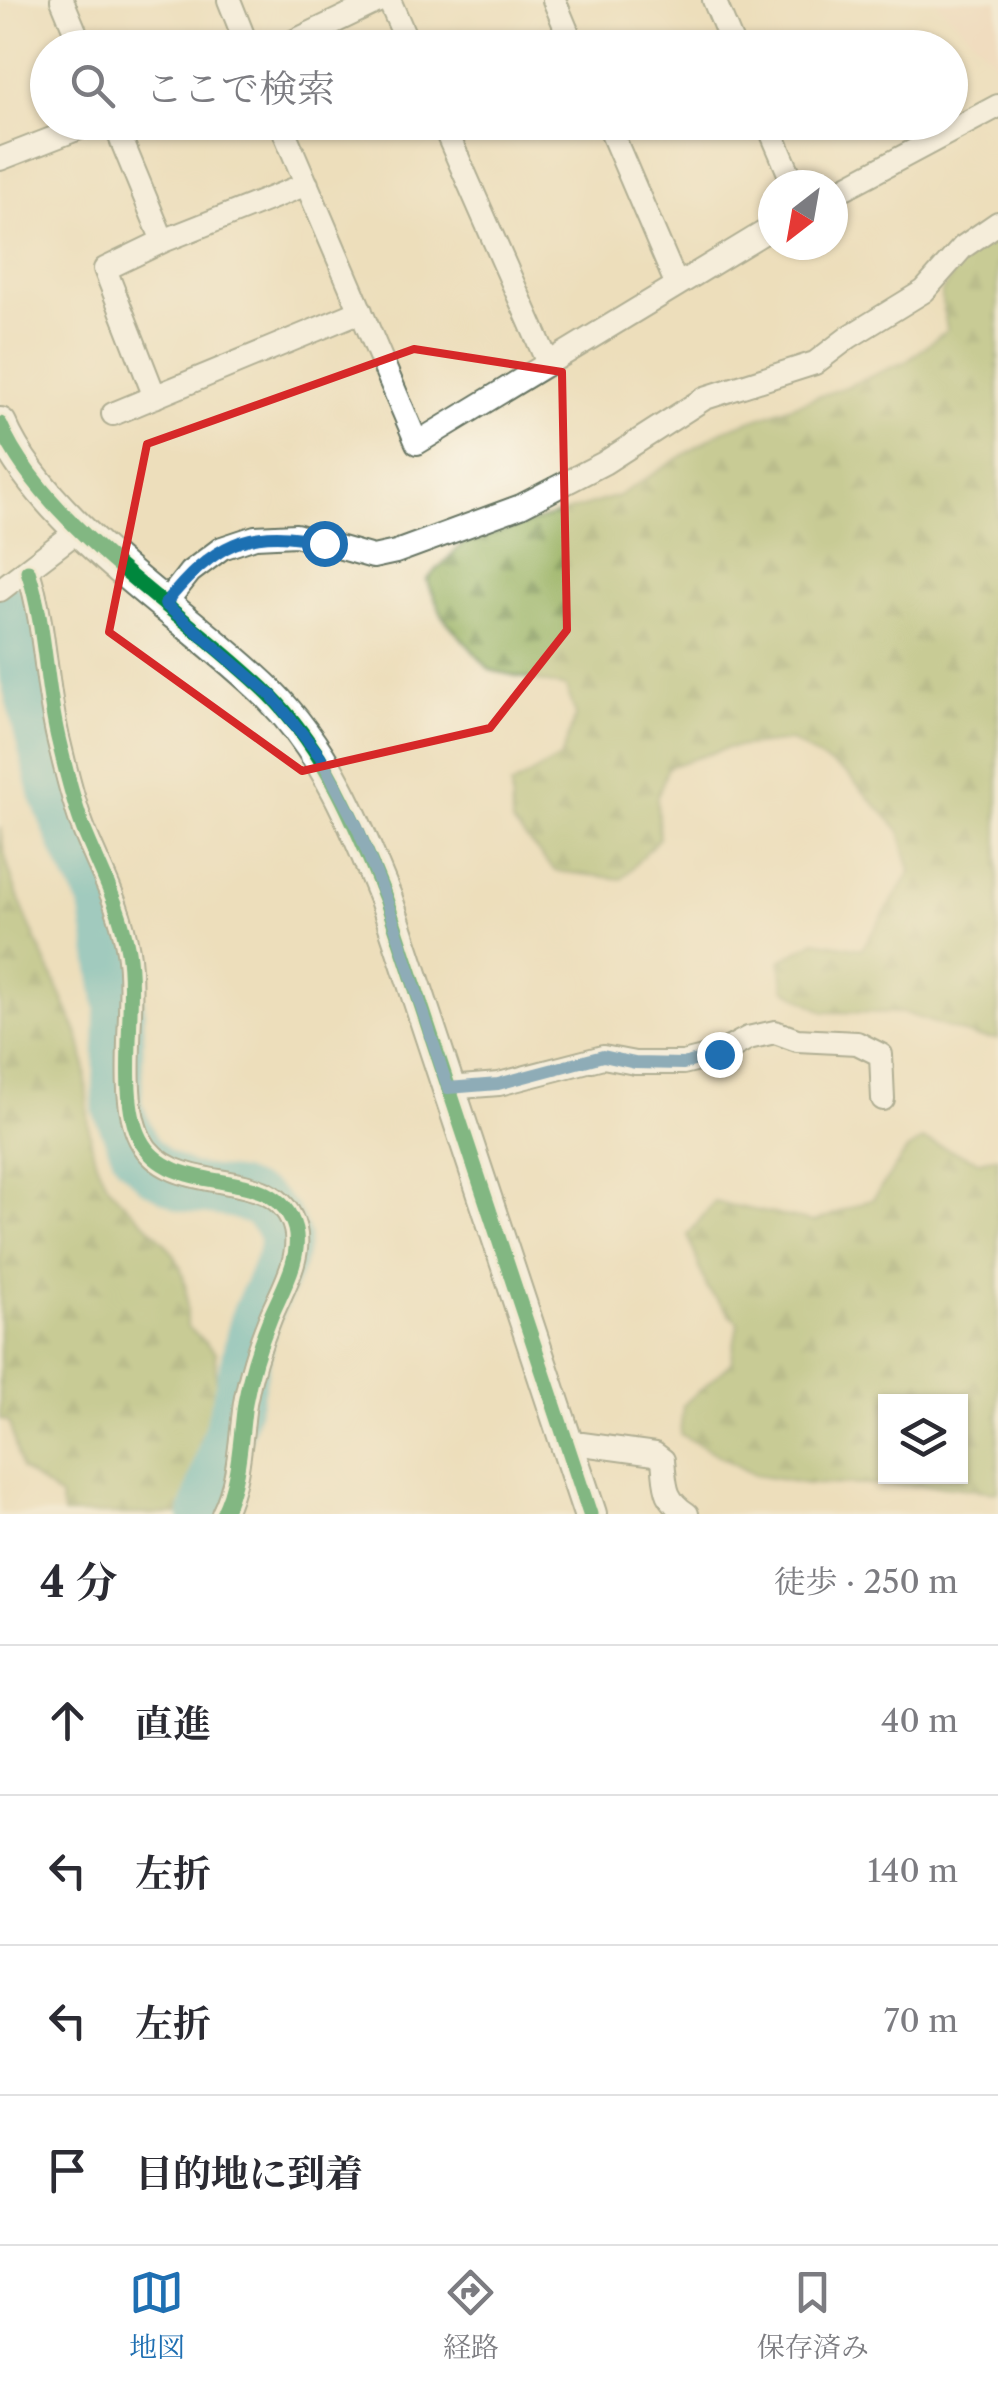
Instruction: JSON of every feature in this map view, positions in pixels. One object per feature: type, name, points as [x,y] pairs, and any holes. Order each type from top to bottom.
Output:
[{"type":"street","points":[[62,0],[74,30]]},
{"type":"street","points":[[229,0],[241,30]]},
{"type":"street","points":[[318,30],[380,0]]},
{"type":"street","points":[[389,0],[402,30]]},
{"type":"street","points":[[554,0],[566,30]]},
{"type":"street","points":[[714,0],[726,30]]},
{"type":"street","points":[[968,122],[998,106]]},
{"type":"street","points":[[0,159],[49,140]]},
{"type":"street","points":[[121,140],[163,241]]},
{"type":"street","points":[[288,140],[417,443],[758,236]]},
{"type":"street","points":[[450,140],[548,363]]},
{"type":"street","points":[[614,140],[676,284]]},
{"type":"street","points":[[775,140],[788,170]]},
{"type":"street","points":[[848,186],[934,140]]},
{"type":"street","points":[[155,397],[105,269],[163,241],[306,184]]},
{"type":"street","points":[[165,604],[190,572],[222,548],[255,537],[296,535],[374,557],[522,506],[604,463],[705,398],[816,363],[848,337],[924,291],[962,247],[998,223]]},
{"type":"street","points":[[113,414],[361,312]]},
{"type":"street","points":[[0,424],[9,445],[38,486],[80,529],[272,696],[320,756],[357,826],[386,899],[590,1514]]},
{"type":"street","points":[[2,588],[80,529]]},
{"type":"street","points":[[28,571],[37,598],[58,739],[83,827],[117,901],[128,953],[132,994],[130,1101],[140,1139],[156,1158],[181,1172],[212,1182],[247,1185],[273,1196],[288,1213],[296,1231],[294,1258],[265,1332],[246,1400],[241,1449],[223,1514]]},
{"type":"street","points":[[448,1088],[498,1084],[603,1056],[635,1063],[683,1064],[774,1032],[797,1040],[858,1043],[873,1049],[881,1055],[883,1099]]},
{"type":"street","points":[[567,1446],[582,1444],[655,1454],[663,1460],[664,1488],[675,1506],[687,1514]]},
{"type":"highlighted area","points":[[414,349],[562,372],[567,630],[490,728],[302,771],[109,632],[147,444]]},
{"type":"shaded area","points":[[935,0],[998,0],[998,65],[968,30]]},
{"type":"green space","points":[[998,233],[998,1039],[976,1037],[904,1013],[824,1012],[785,989],[780,961],[815,941],[862,949],[911,872],[900,831],[847,774],[791,741],[727,748],[668,767],[657,798],[659,838],[622,879],[555,871],[512,823],[511,786],[561,757],[576,715],[566,687],[490,670],[443,617],[427,580],[463,543],[618,496],[724,430],[907,361],[947,330],[941,293],[970,247]]},
{"type":"green space","points":[[0,827],[21,905],[78,1035],[97,1164],[112,1190],[176,1258],[185,1283],[187,1326],[215,1352],[219,1439],[189,1514],[63,1514],[60,1497],[21,1469],[9,1422],[0,1419]]},
{"type":"green space","points":[[923,1140],[979,1161],[998,1157],[998,1492],[941,1486],[808,1484],[754,1475],[680,1434],[683,1405],[731,1363],[738,1323],[707,1288],[688,1235],[714,1202],[814,1222],[873,1199],[907,1150]]},
{"type":"waterway","points":[[0,602],[15,638],[54,792],[103,899],[120,1007],[117,1107],[136,1152],[156,1171],[186,1187],[236,1194],[262,1204],[277,1220],[285,1238],[281,1259],[254,1321],[236,1405],[204,1514]]},
{"type":"cycle path","points":[[0,424],[21,462],[83,533],[269,694],[307,740],[338,790],[386,899],[590,1514]]},
{"type":"cycle path","points":[[28,571],[54,721],[70,786],[125,934],[130,973],[128,1074],[133,1120],[140,1139],[155,1158],[176,1170],[268,1194],[285,1208],[295,1229],[293,1262],[250,1381],[236,1473],[223,1514]]},
{"type":"route","points":[[324,543],[296,535],[255,537],[222,548],[190,572],[165,604],[272,696],[320,756],[357,826],[386,899],[448,1088],[529,1078],[603,1056],[635,1063],[683,1064],[719,1054]]}]
